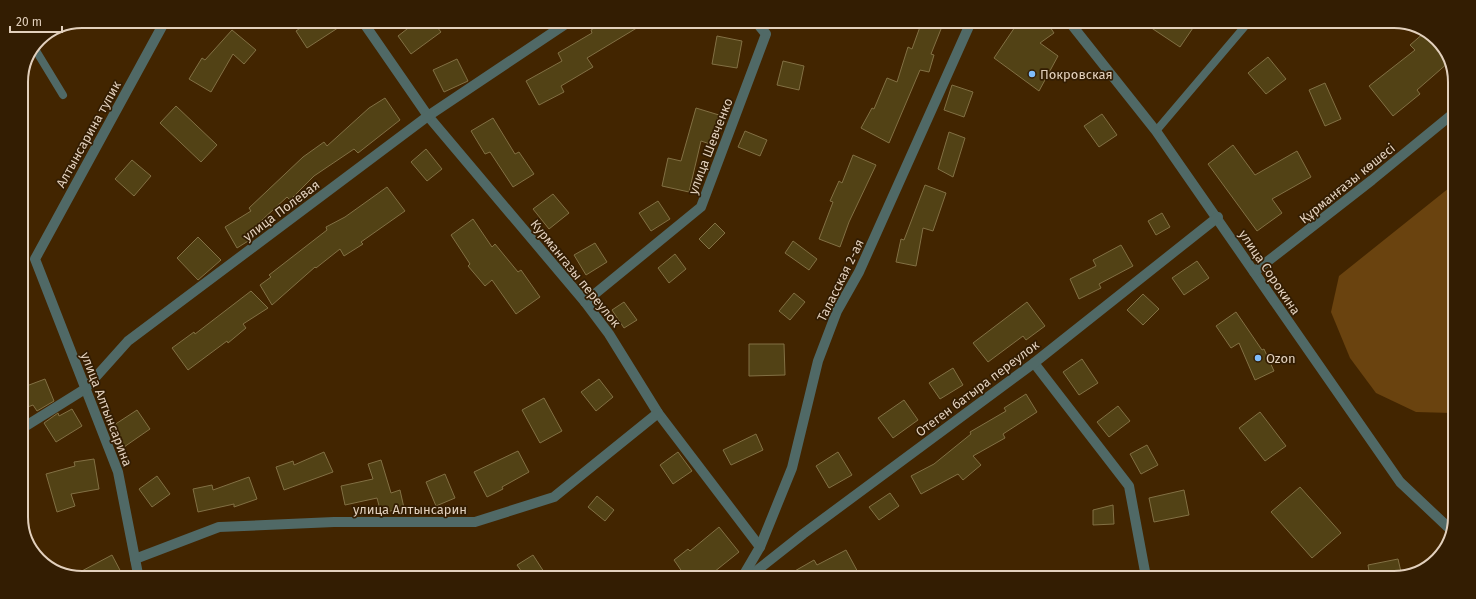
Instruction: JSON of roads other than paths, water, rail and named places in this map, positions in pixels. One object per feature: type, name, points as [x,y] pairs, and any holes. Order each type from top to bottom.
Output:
[{"type":"street","name":"Алтынсарина тупик","points":[[35,259],[161,28]]},
{"type":"street","name":"Курмангазы переулок","points":[[367,28],[428,116],[586,302],[609,334],[658,413],[760,546]]},
{"type":"street","name":"улица Полевая","points":[[28,426],[85,389],[128,341],[428,116],[560,28]]},
{"type":"street","name":"улица Шевченко","points":[[586,302],[701,207],[766,34],[761,28]]},
{"type":"street","name":"Таласская 2-ая","points":[[747,571],[760,546],[792,468],[818,361],[837,311],[859,272],[968,28]]},
{"type":"street","name":"улица Сорокина","points":[[1074,28],[1156,131],[1218,217],[1254,272],[1400,482],[1447,527]]},
{"type":"street","name":"Құрманғазы көшесі","points":[[1254,272],[1372,180],[1448,118]]},
{"type":"street","name":"Отеген батыра переулок","points":[[756,571],[803,534],[1034,362],[1218,217]]},
{"type":"street","name":"улица Алтынсарина","points":[[35,259],[118,472],[137,571]]},
{"type":"street","points":[[1034,362],[1129,486],[1145,571]]},
{"type":"street","name":"улица Алтынсарин","points":[[135,559],[219,526],[334,522],[475,522],[554,497],[658,413]]},
{"type":"lane","points":[[1156,131],[1243,28]]},
{"type":"lane","points":[[37,52],[63,95]]},
{"type":"place","name":"Покровская","points":[[1032,74]]},
{"type":"place","name":"Ozon","points":[[1258,358]]}]
